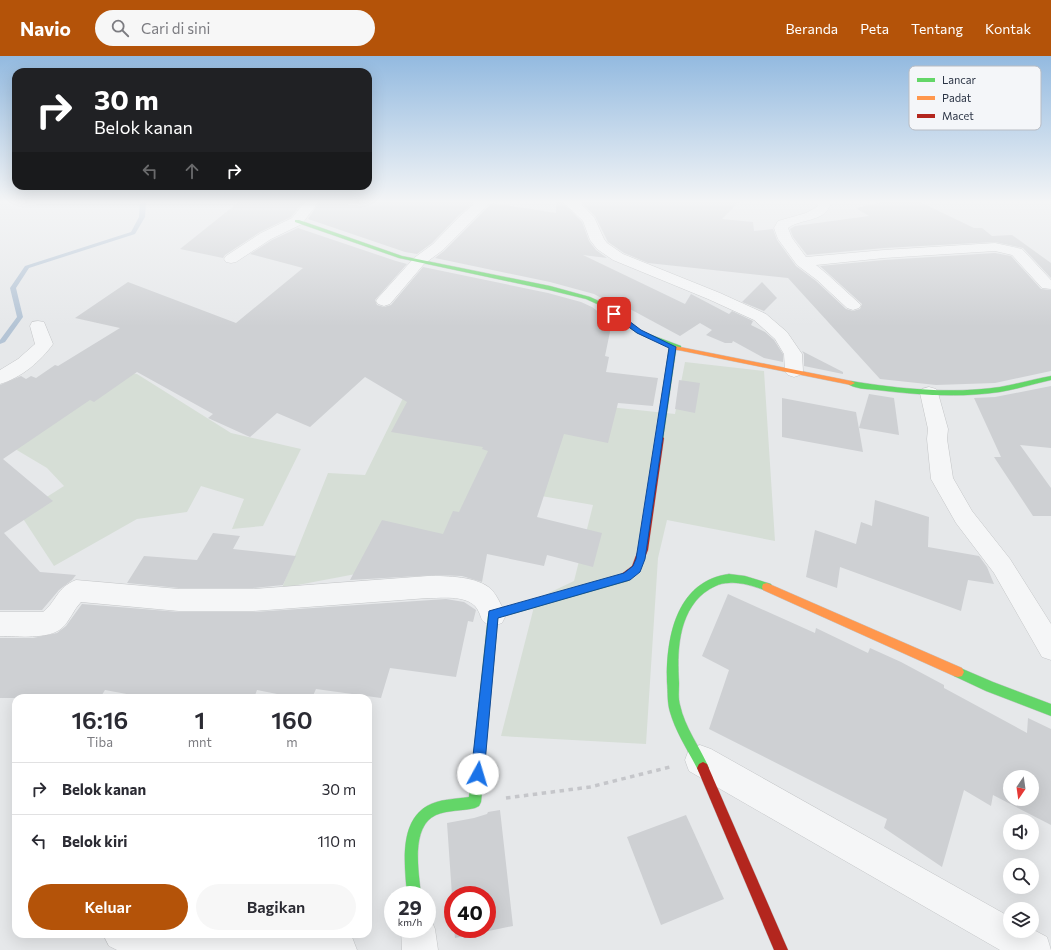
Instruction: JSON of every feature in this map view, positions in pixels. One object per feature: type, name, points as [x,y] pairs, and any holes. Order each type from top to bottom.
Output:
[{"type":"street","points":[[231,259],[256,243]]},
{"type":"street","points":[[360,243],[401,257],[550,288],[588,298],[599,302],[639,332],[673,347],[877,388],[929,393],[995,390],[1051,378]]},
{"type":"street","points":[[384,301],[420,261],[442,243]]},
{"type":"street","points":[[599,243],[618,257],[637,266],[714,296],[760,317],[781,336],[793,354],[794,371]]},
{"type":"street","points":[[788,243],[802,262],[822,276],[853,305]]},
{"type":"street","points":[[802,262],[893,253],[917,253],[955,248],[1011,249],[1017,252],[1047,285]]},
{"type":"street","points":[[0,378],[13,371],[39,350],[44,344],[38,326]]},
{"type":"street","points":[[493,615],[590,586],[608,583],[627,577],[636,569],[643,550],[673,347]]},
{"type":"street","points":[[929,393],[938,429],[937,439],[942,479],[964,517],[1002,566],[1051,648]]},
{"type":"street","points":[[781,950],[700,760],[674,707],[671,677],[673,648],[678,625],[684,610],[692,598],[703,587],[722,578],[734,578],[770,588],[990,687],[1051,710]]},
{"type":"street","points":[[0,624],[47,624],[54,619],[70,596],[76,591],[179,600],[253,600],[428,586],[462,589],[477,593],[485,601],[493,615],[474,802],[431,810],[423,815],[416,827],[413,839],[412,866],[413,886]]},
{"type":"street","points":[[700,760],[1034,950]]},
{"type":"street","points":[[144,938],[201,948],[227,949],[261,945],[339,950]]},
{"type":"street","points":[[419,938],[420,950]]},
{"type":"path","points":[[474,802],[590,786],[700,760]]},
{"type":"shaded area","points":[[685,362],[764,371],[775,541],[667,520],[658,558],[646,744],[501,736],[536,599],[574,581],[593,505],[524,493],[503,546],[282,588],[328,473],[365,475],[403,398],[553,401],[675,414]]},
{"type":"shaded area","points":[[110,370],[137,374],[231,433],[301,449],[263,526],[232,529],[244,499],[201,486],[187,512],[137,519],[54,566],[20,514],[64,486],[47,468],[0,440],[0,415]]},
{"type":"building","points":[[188,243],[244,243],[225,255],[223,258],[180,249]]},
{"type":"building","points":[[268,243],[342,243],[407,264],[375,300],[377,305],[384,307],[391,305],[423,267],[548,293],[581,302],[592,307],[612,322],[605,356],[609,357],[606,372],[658,378],[653,406],[618,403],[608,443],[564,434],[537,517],[602,533],[593,567],[547,555],[544,566],[487,554],[482,582],[462,576],[436,575],[350,580],[382,520],[443,534],[453,511],[459,512],[488,451],[482,449],[483,447],[391,432],[407,402],[365,377],[310,427],[277,413],[250,437],[208,418],[213,414],[137,372],[94,402],[90,400],[3,459],[53,501],[4,533],[40,572],[76,575],[59,590],[42,610],[0,610],[0,385],[21,376],[26,379],[31,376],[36,378],[55,365],[58,366],[120,328],[75,318],[128,282],[236,323],[303,268],[250,254]]},
{"type":"building","points":[[378,243],[432,243],[417,254],[405,252]]},
{"type":"building","points":[[452,243],[590,243],[596,250],[607,258],[583,255],[685,304],[691,294],[729,314],[732,311],[753,321],[751,325],[765,332],[774,340],[783,354],[783,362],[764,358],[733,341],[732,343],[725,343],[706,335],[712,330],[700,323],[680,336],[617,302],[616,306],[594,294],[550,282],[435,258]]},
{"type":"building","points":[[609,243],[779,243],[796,266],[816,281],[846,309],[853,311],[860,309],[862,304],[820,266],[884,260],[995,253],[1011,256],[1041,289],[1051,290],[1051,371],[995,383],[936,385],[880,379],[788,278],[648,263],[624,253]]},
{"type":"building","points":[[797,243],[982,243],[884,248],[807,255]]},
{"type":"building","points":[[998,243],[1023,243],[1051,263],[1051,278],[1023,248]]},
{"type":"building","points":[[762,282],[777,298],[764,311],[742,302]]},
{"type":"building","points":[[802,351],[843,372],[843,374],[804,366],[804,354]]},
{"type":"building","points":[[679,380],[700,383],[695,413],[675,409]]},
{"type":"building","points":[[1051,386],[1051,448],[1020,445],[1051,488],[1051,516],[1033,516],[994,457],[1001,457],[974,398],[995,397]]},
{"type":"building","points":[[869,394],[894,398],[899,435],[859,428]]},
{"type":"building","points":[[782,398],[856,412],[863,452],[782,437]]},
{"type":"building","points":[[875,500],[929,517],[928,547],[979,556],[987,567],[994,584],[968,580],[961,611],[840,567],[837,588],[806,577],[815,530],[856,544],[861,522],[872,526]]},
{"type":"building","points":[[213,533],[240,536],[233,549],[296,556],[283,585],[253,588],[179,588],[127,583],[144,556],[197,560]]},
{"type":"building","points":[[728,594],[815,633],[816,628],[868,653],[870,648],[901,662],[944,685],[944,688],[1027,733],[1028,718],[1051,729],[1051,825],[1039,819],[1039,814],[1030,814],[1014,806],[1039,806],[1039,770],[1003,770],[1003,800],[993,795],[991,806],[964,790],[942,867],[884,828],[887,819],[709,729],[729,670],[702,656]]},
{"type":"building","points":[[446,599],[464,602],[476,610],[473,622],[468,621],[456,677],[390,668],[381,698],[372,697],[372,694],[352,694],[316,689],[314,694],[277,694],[257,690],[256,694],[126,694],[105,690],[102,694],[12,694],[12,698],[0,698],[0,638],[33,638],[57,633],[66,626],[82,604],[179,612],[253,612]]},
{"type":"building","points":[[500,810],[513,926],[496,930],[496,886],[451,886],[447,823],[474,818],[487,814],[488,812]]},
{"type":"building","points":[[686,815],[724,899],[661,925],[627,837]]},
{"type":"waterway","points":[[0,342],[3,341],[20,317],[13,288],[27,267],[103,243]]},
{"type":"traffic: fast","points":[[360,243],[401,257],[550,288],[588,298],[599,303],[639,332],[678,348]]},
{"type":"traffic: fast","points":[[660,438],[673,347]]},
{"type":"traffic: fast","points":[[851,383],[886,389],[922,392],[976,392],[1001,389],[1051,378]]},
{"type":"traffic: fast","points":[[413,886],[411,861],[413,836],[417,825],[423,816],[432,810],[442,807],[475,802],[493,615],[624,578]]},
{"type":"traffic: fast","points":[[703,768],[679,720],[674,704],[672,671],[673,654],[675,638],[680,622],[686,607],[695,594],[708,585],[723,579],[734,578],[767,587]]},
{"type":"traffic: fast","points":[[958,672],[990,687],[1051,710]]},
{"type":"traffic: slow","points":[[678,348],[851,383]]},
{"type":"traffic: slow","points":[[767,587],[958,672]]},
{"type":"traffic: jam","points":[[624,578],[636,569],[643,550],[660,438]]},
{"type":"traffic: jam","points":[[703,768],[781,950]]},
{"type":"route","points":[[478,774],[493,615],[590,586],[608,583],[627,577],[636,569],[643,550],[673,347],[639,332],[614,314]]}]
